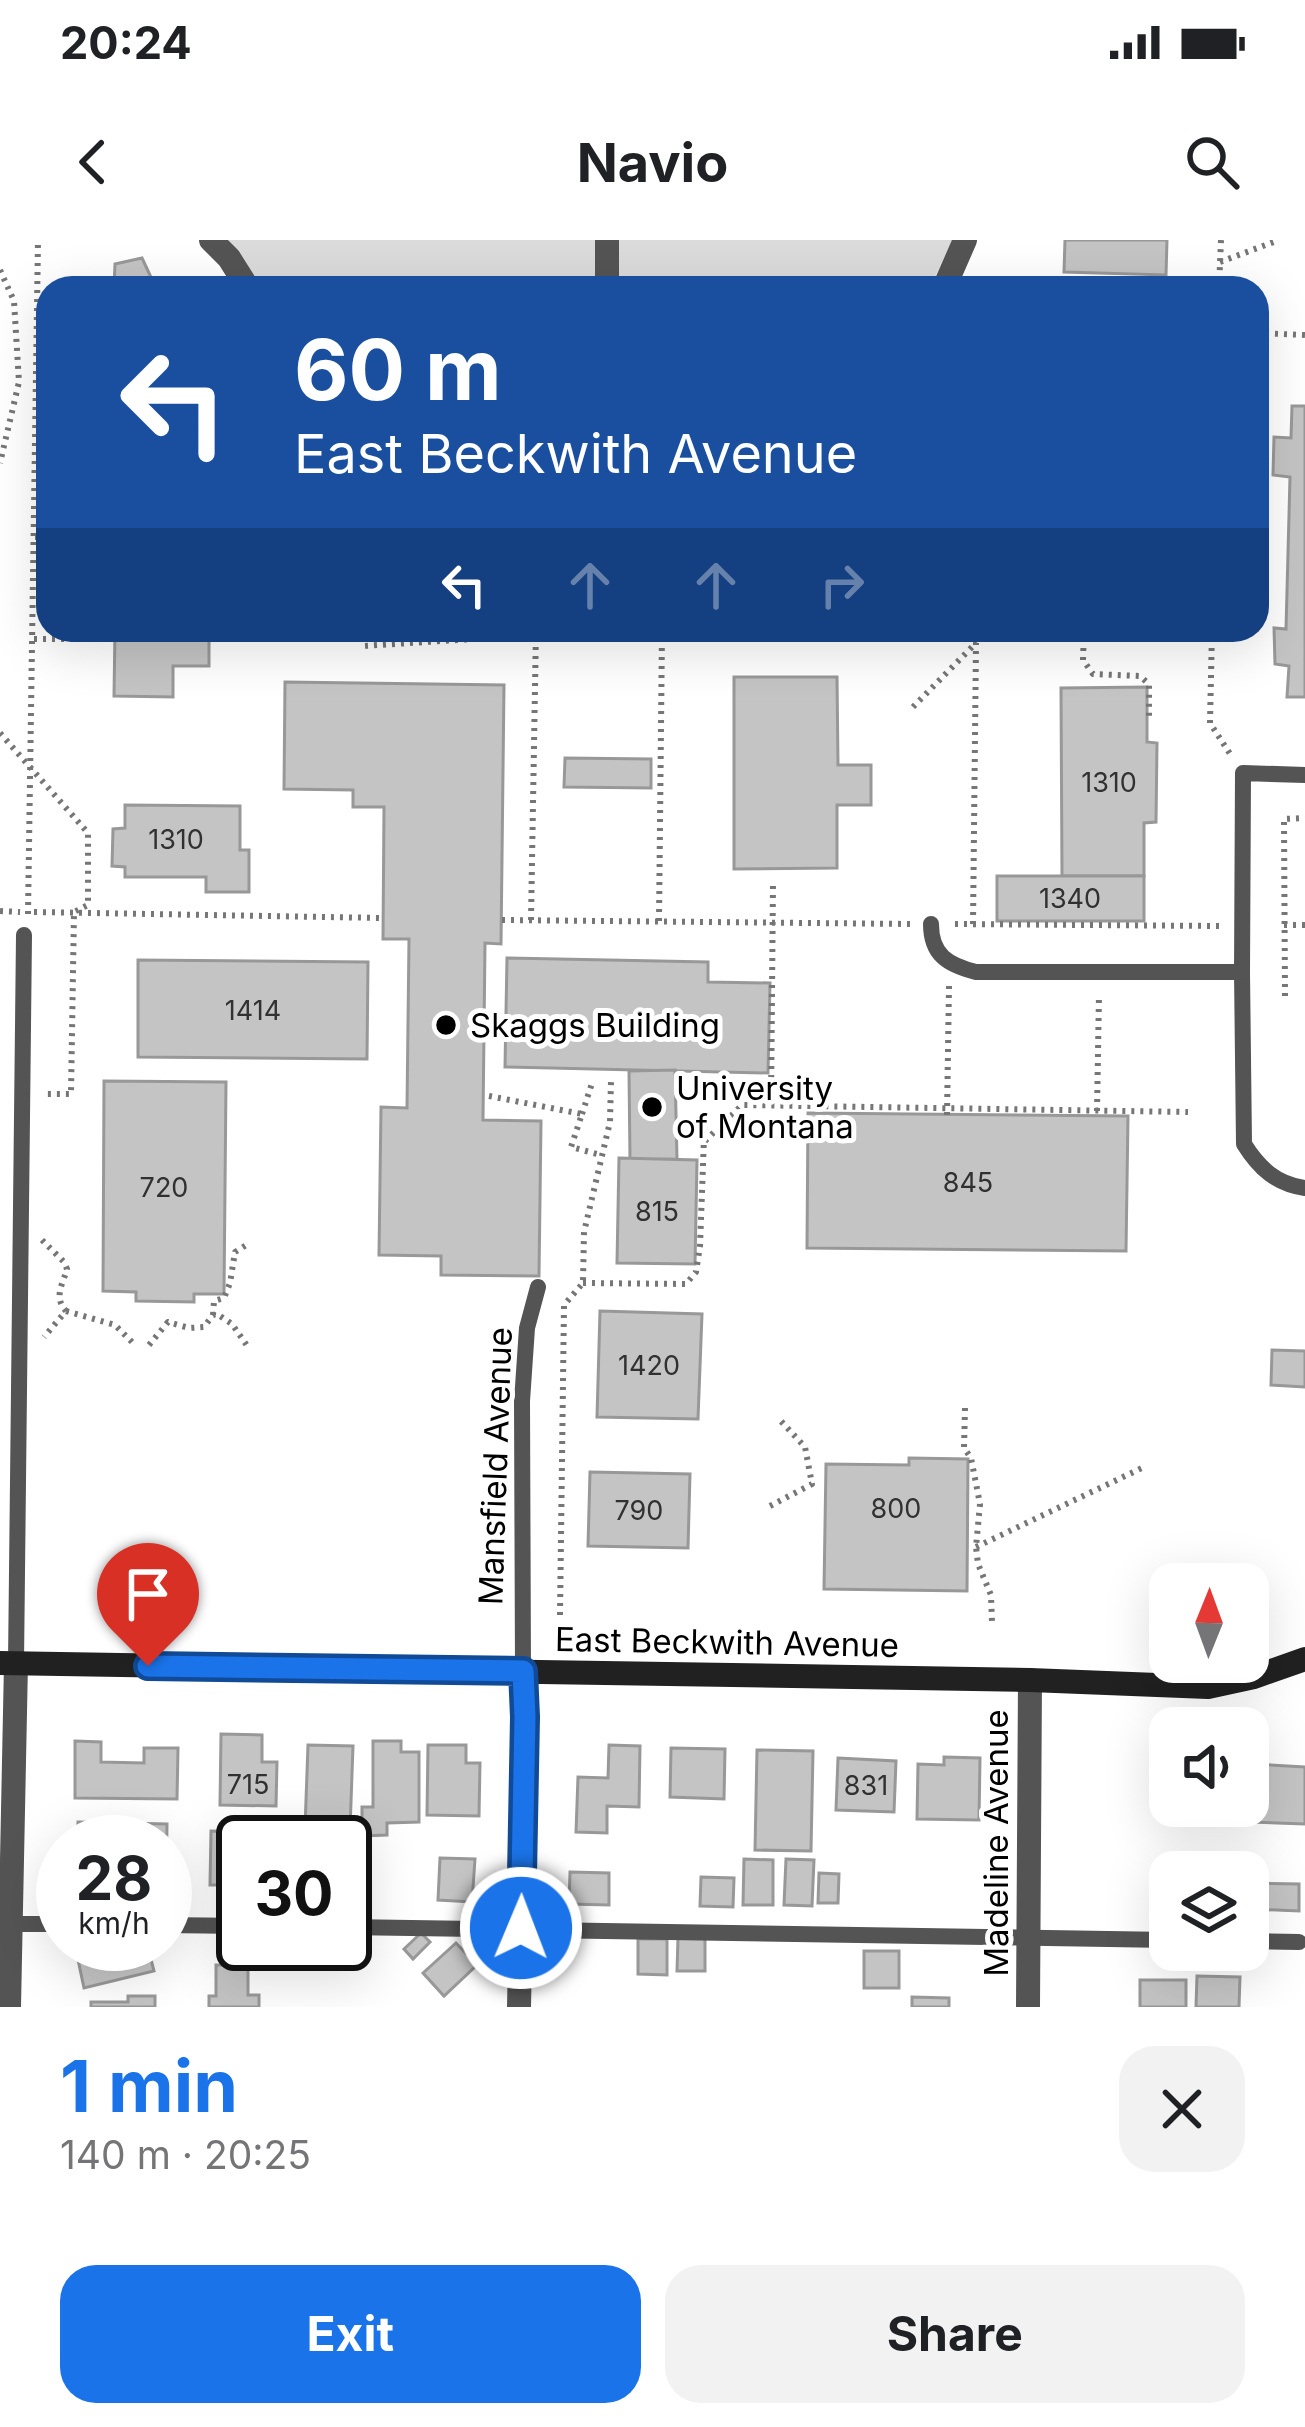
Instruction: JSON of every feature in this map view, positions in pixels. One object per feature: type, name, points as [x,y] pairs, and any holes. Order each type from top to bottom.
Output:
[{"type":"street","points":[[211,240],[240,276]]},
{"type":"street","points":[[607,240],[607,276]]},
{"type":"street","points":[[949,276],[965,240]]},
{"type":"street","name":"East Beckwith Avenue","points":[[8,1663],[1208,1687],[1305,1659]]},
{"type":"street","points":[[8,1663],[5,1924],[10,2007]]},
{"type":"street","name":"Mansfield Avenue","points":[[519,2007],[523,1671]]},
{"type":"street","name":"Madeline Avenue","points":[[1028,2007],[1030,1680]]},
{"type":"lane","points":[[1305,775],[1243,773],[1242,972],[1244,1144],[1274,1178],[1305,1188]]},
{"type":"lane","points":[[931,924],[935,951],[945,961],[976,973],[1242,972]]},
{"type":"lane","points":[[8,1663],[24,935]]},
{"type":"lane","name":"Mansfield Avenue","points":[[523,1671],[522,1401],[527,1328],[538,1287]]},
{"type":"lane","points":[[5,1924],[36,1924]]},
{"type":"lane","points":[[372,1927],[1149,1940]]},
{"type":"lane","points":[[1269,1941],[1299,1942]]},
{"type":"path","points":[[37,276],[38,240]]},
{"type":"path","points":[[1220,276],[1221,240]]},
{"type":"path","points":[[1220,262],[1279,240]]},
{"type":"path","points":[[0,270],[14,301],[19,382],[0,463]]},
{"type":"path","points":[[1269,333],[1305,334]]},
{"type":"path","points":[[19,382],[36,383],[29,912],[383,918]]},
{"type":"path","points":[[363,642],[363,646],[412,642]]},
{"type":"path","points":[[531,920],[536,642]]},
{"type":"path","points":[[658,921],[662,642]]},
{"type":"path","points":[[1084,642],[1083,660],[1093,674],[1140,676],[1149,684],[1149,721]]},
{"type":"path","points":[[1212,642],[1210,723],[1243,773]]},
{"type":"path","points":[[913,707],[976,644]]},
{"type":"path","points":[[973,924],[976,644]]},
{"type":"path","points":[[0,733],[88,833],[88,905],[74,912]]},
{"type":"path","points":[[1285,996],[1284,819],[1305,818]]},
{"type":"path","points":[[771,1105],[773,881]]},
{"type":"path","points":[[21,1094],[71,1094],[74,912]]},
{"type":"path","points":[[502,920],[1219,926]]},
{"type":"path","points":[[1284,925],[1305,925]]},
{"type":"path","points":[[946,1112],[949,984]]},
{"type":"path","points":[[1096,1111],[1099,987]]},
{"type":"path","points":[[593,1080],[571,1147],[601,1155]]},
{"type":"path","points":[[560,1615],[564,1305],[583,1283],[584,1232],[610,1122],[611,1081]]},
{"type":"path","points":[[583,1283],[686,1284],[696,1272],[706,1084]]},
{"type":"path","points":[[489,1096],[582,1114]]},
{"type":"path","points":[[705,1141],[742,1105],[946,1112],[1188,1112]]},
{"type":"path","points":[[39,1238],[67,1269],[59,1289],[62,1306],[115,1325],[135,1345]]},
{"type":"path","points":[[149,1345],[168,1322],[204,1327],[213,1315],[214,1301],[224,1298],[235,1252],[248,1244]]},
{"type":"path","points":[[38,1344],[67,1311]]},
{"type":"path","points":[[213,1315],[232,1324],[248,1347]]},
{"type":"path","points":[[965,1408],[964,1448],[971,1458],[980,1504],[978,1564],[991,1595],[992,1622]]},
{"type":"path","points":[[770,1506],[812,1484],[806,1447],[778,1419]]},
{"type":"path","points":[[976,1547],[1144,1467]]},
{"type":"shaded area","points":[[228,240],[952,240],[936,276],[252,276]]},
{"type":"building","points":[[1065,240],[1167,240],[1166,275],[1064,272]]},
{"type":"building","points":[[142,258],[150,276],[114,276],[115,264]]},
{"type":"building","points":[[1292,406],[1305,406],[1305,697],[1287,697],[1289,666],[1275,664],[1274,628],[1286,629],[1290,477],[1273,475],[1274,437],[1291,438]]},
{"type":"building","points":[[115,642],[209,642],[209,666],[173,666],[173,697],[114,696]]},
{"type":"building","points":[[734,677],[837,677],[838,765],[871,765],[871,805],[837,805],[837,868],[734,869]]},
{"type":"building","name":"Skaggs Building","points":[[285,682],[504,685],[501,944],[485,943],[483,1120],[541,1121],[539,1276],[441,1275],[441,1256],[379,1255],[381,1107],[407,1108],[409,939],[383,939],[384,807],[353,807],[353,790],[284,789]]},
{"type":"building","points":[[1147,687],[1147,742],[1157,743],[1156,822],[1144,823],[1144,876],[1062,876],[1061,688]]},
{"type":"building","points":[[565,758],[651,759],[651,788],[564,787]]},
{"type":"building","points":[[125,805],[240,806],[240,850],[249,850],[249,892],[206,892],[206,877],[125,877],[125,867],[112,866],[113,829],[125,828]]},
{"type":"building","points":[[997,876],[1144,876],[1144,921],[997,921]]},
{"type":"building","points":[[507,958],[708,962],[708,982],[770,983],[768,1073],[505,1067]]},
{"type":"building","points":[[138,960],[368,962],[367,1059],[138,1057]]},
{"type":"building","points":[[675,1070],[677,1159],[630,1160],[629,1071]]},
{"type":"building","points":[[104,1081],[226,1082],[224,1294],[194,1294],[194,1302],[136,1301],[136,1292],[103,1291]]},
{"type":"building","points":[[808,1113],[1128,1116],[1126,1251],[807,1248]]},
{"type":"building","points":[[619,1158],[697,1160],[695,1264],[617,1263]]},
{"type":"building","points":[[600,1311],[702,1314],[698,1419],[597,1417]]},
{"type":"building","points":[[1272,1350],[1305,1351],[1305,1387],[1271,1385]]},
{"type":"building","points":[[909,1458],[968,1459],[967,1591],[824,1589],[826,1464],[909,1465]]},
{"type":"building","points":[[590,1472],[690,1474],[688,1548],[588,1546]]},
{"type":"building","points":[[221,1734],[262,1735],[262,1762],[277,1762],[276,1806],[220,1805]]},
{"type":"building","points":[[75,1741],[101,1742],[101,1762],[144,1763],[144,1748],[178,1748],[177,1799],[75,1798]]},
{"type":"building","points":[[373,1741],[401,1741],[401,1752],[419,1752],[419,1822],[387,1823],[387,1835],[372,1836],[372,1815],[362,1815],[362,1807],[373,1807]]},
{"type":"building","points":[[308,1745],[353,1746],[351,1815],[305,1815]]},
{"type":"building","points":[[428,1745],[466,1745],[466,1763],[480,1763],[479,1816],[427,1815]]},
{"type":"building","points":[[609,1745],[640,1746],[639,1807],[607,1806],[607,1833],[576,1832],[578,1777],[608,1778]]},
{"type":"building","points":[[671,1748],[725,1749],[724,1799],[670,1797]]},
{"type":"building","points":[[757,1750],[813,1751],[811,1851],[755,1850]]},
{"type":"building","points":[[944,1757],[980,1758],[979,1820],[917,1819],[918,1764],[944,1765]]},
{"type":"building","points":[[838,1758],[896,1761],[894,1812],[836,1810]]},
{"type":"building","points":[[1269,1765],[1305,1767],[1305,1824],[1269,1823]]},
{"type":"building","points":[[211,1831],[216,1831],[216,1885],[210,1885]]},
{"type":"building","points":[[440,1858],[475,1859],[472,1902],[438,1900]]},
{"type":"building","points":[[744,1859],[773,1860],[773,1905],[743,1905]]},
{"type":"building","points":[[786,1859],[814,1860],[812,1906],[784,1905]]},
{"type":"building","points":[[570,1872],[609,1873],[609,1905],[569,1904]]},
{"type":"building","points":[[819,1873],[839,1874],[838,1903],[818,1903]]},
{"type":"building","points":[[701,1877],[734,1878],[733,1907],[700,1906]]},
{"type":"building","points":[[1269,1883],[1299,1884],[1299,1911],[1269,1910]]},
{"type":"building","points":[[421,1933],[430,1942],[413,1959],[404,1949]]},
{"type":"building","points":[[678,1938],[705,1938],[705,1971],[677,1971]]},
{"type":"building","points":[[638,1939],[667,1939],[667,1975],[638,1974]]},
{"type":"building","points":[[456,1943],[477,1965],[444,1996],[423,1973]]},
{"type":"building","points":[[864,1951],[899,1951],[899,1988],[864,1988]]},
{"type":"building","points":[[80,1971],[154,1971],[84,1988]]},
{"type":"building","points":[[216,1971],[248,1971],[248,1995],[259,1995],[259,2007],[209,2007],[209,1996],[216,1996]]},
{"type":"building","points":[[1197,1976],[1240,1977],[1239,2007],[1196,2007]]},
{"type":"building","points":[[1140,1980],[1186,1980],[1186,2007],[1140,2007]]},
{"type":"building","points":[[128,1996],[155,1996],[155,2007],[91,2007],[91,2002],[128,2002]]},
{"type":"building","points":[[912,1997],[949,1998],[949,2007],[912,2007]]},
{"type":"place","name":"Skaggs Building","points":[[446,1025]]},
{"type":"place","name":"University of Montana","points":[[652,1107]]},
{"type":"route","points":[[148,1666],[523,1671],[521,1928]]}]
